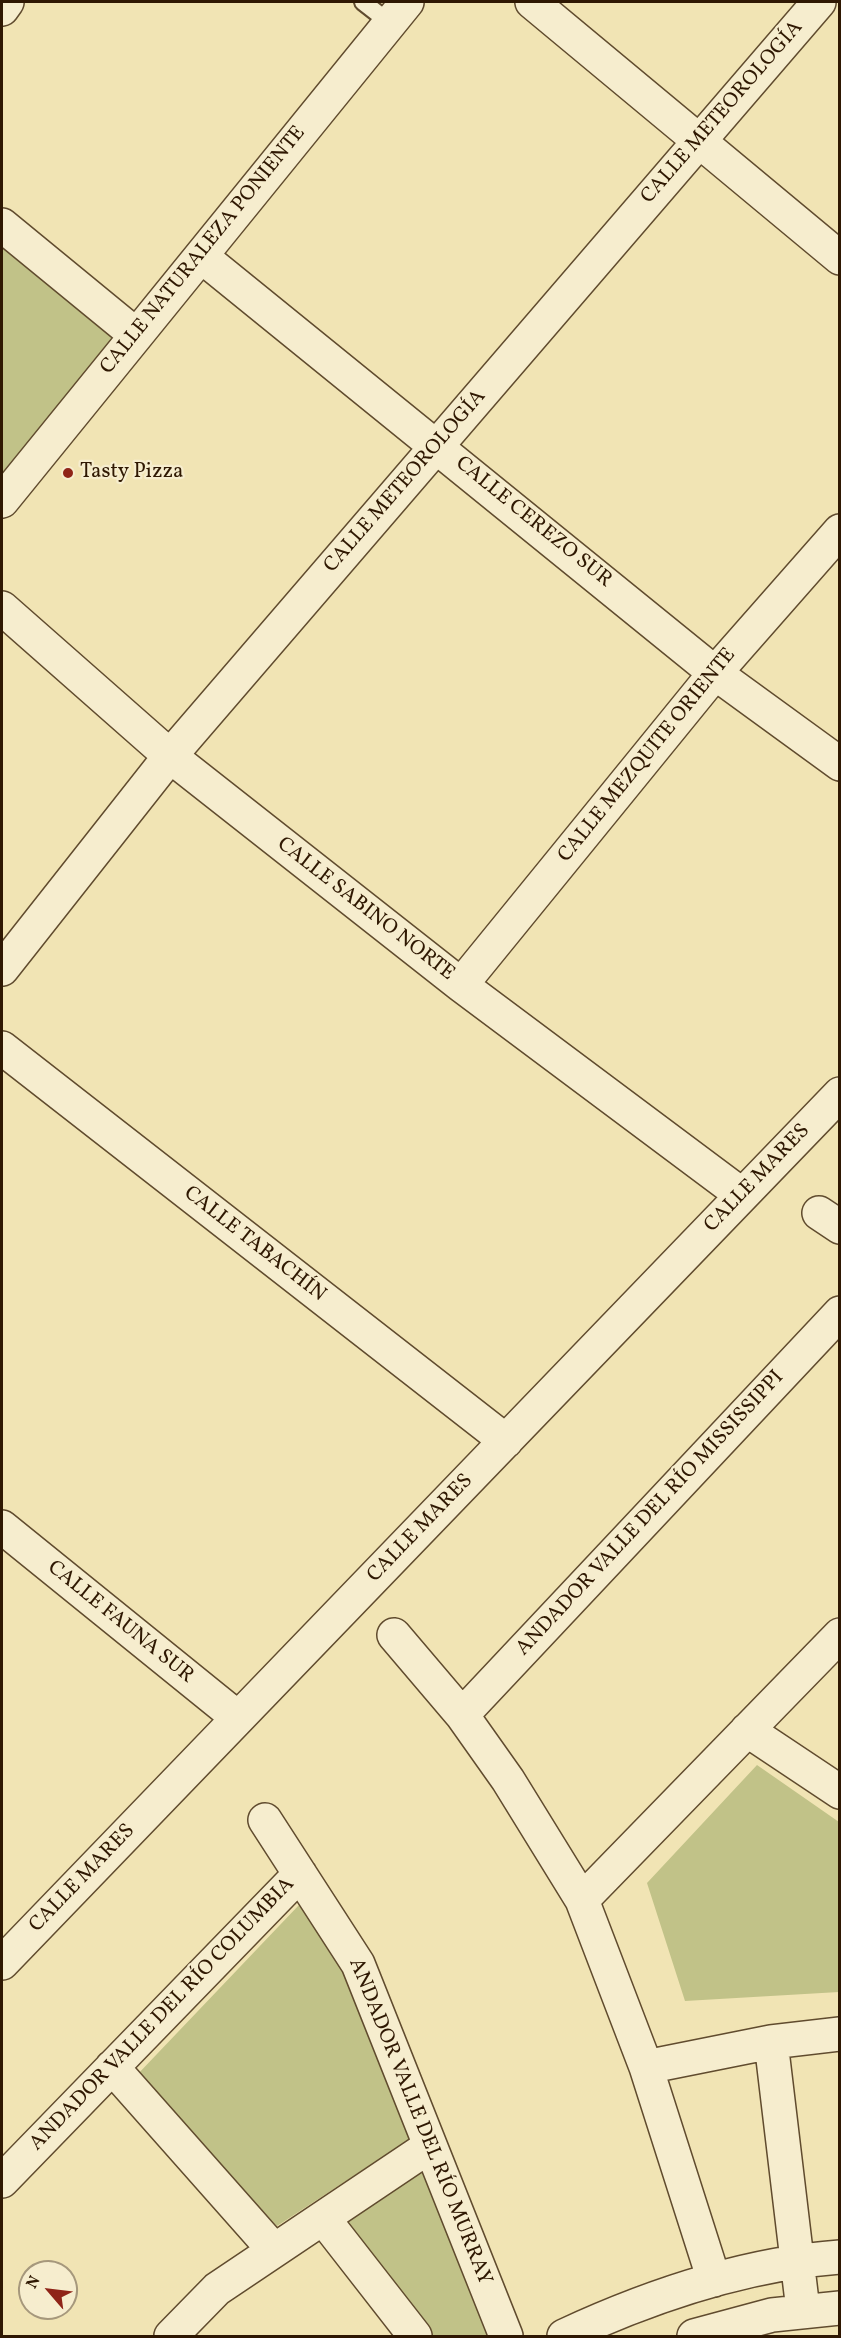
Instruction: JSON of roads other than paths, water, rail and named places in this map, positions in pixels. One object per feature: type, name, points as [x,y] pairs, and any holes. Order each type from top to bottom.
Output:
[{"type":"street","points":[[2,9],[8,2]]},
{"type":"street","points":[[532,2],[840,258]]},
{"type":"street","name":"CALLE METEOROLOGÍA","points":[[2,969],[170,756],[819,2]]},
{"type":"street","name":"CALLE NATURALEZA PONIENTE","points":[[2,501],[398,12]]},
{"type":"street","points":[[2,225],[136,335]]},
{"type":"street","name":"CALLE CEREZO SUR","points":[[201,256],[438,445],[715,673],[840,764]]},
{"type":"street","name":"CALLE MEZQUITE ORIENTE","points":[[461,985],[715,673],[840,531]]},
{"type":"street","name":"CALLE SABINO NORTE","points":[[2,608],[170,756],[461,985],[742,1195]]},
{"type":"street","name":"CALLE TABACHÍN","points":[[2,1048],[506,1441]]},
{"type":"street","name":"CALLE MARES","points":[[2,1964],[840,1094]]},
{"type":"street","name":"ANDADOR VALLE DEL RÍO MISSISSIPPI","points":[[462,1714],[840,1313]]},
{"type":"street","name":"CALLE FAUNA SUR","points":[[2,1527],[238,1718]]},
{"type":"street","points":[[394,1635],[462,1714],[508,1780],[582,1900],[646,2067],[714,2280]]},
{"type":"street","points":[[582,1900],[840,1635]]},
{"type":"street","points":[[747,1730],[840,1792]]},
{"type":"street","name":"ANDADOR VALLE DEL RÍO MURRAY","points":[[265,1820],[358,1964],[506,2337]]},
{"type":"street","name":"ANDADOR VALLE DEL RÍO COLUMBIA","points":[[2,2181],[300,1874]]},
{"type":"street","points":[[646,2067],[771,2042],[840,2034]]},
{"type":"street","points":[[771,2042],[803,2310]]},
{"type":"street","points":[[112,2067],[273,2250]]},
{"type":"street","points":[[171,2337],[217,2289],[430,2145]]},
{"type":"street","points":[[323,2218],[415,2337]]},
{"type":"street","points":[[573,2334],[649,2300],[714,2280],[797,2260],[840,2257]]},
{"type":"street","points":[[694,2337],[772,2315],[840,2308]]},
{"type":"lane","points":[[363,2],[398,12]]},
{"type":"place","name":"Tasty Pizza","points":[[68,473]]}]
